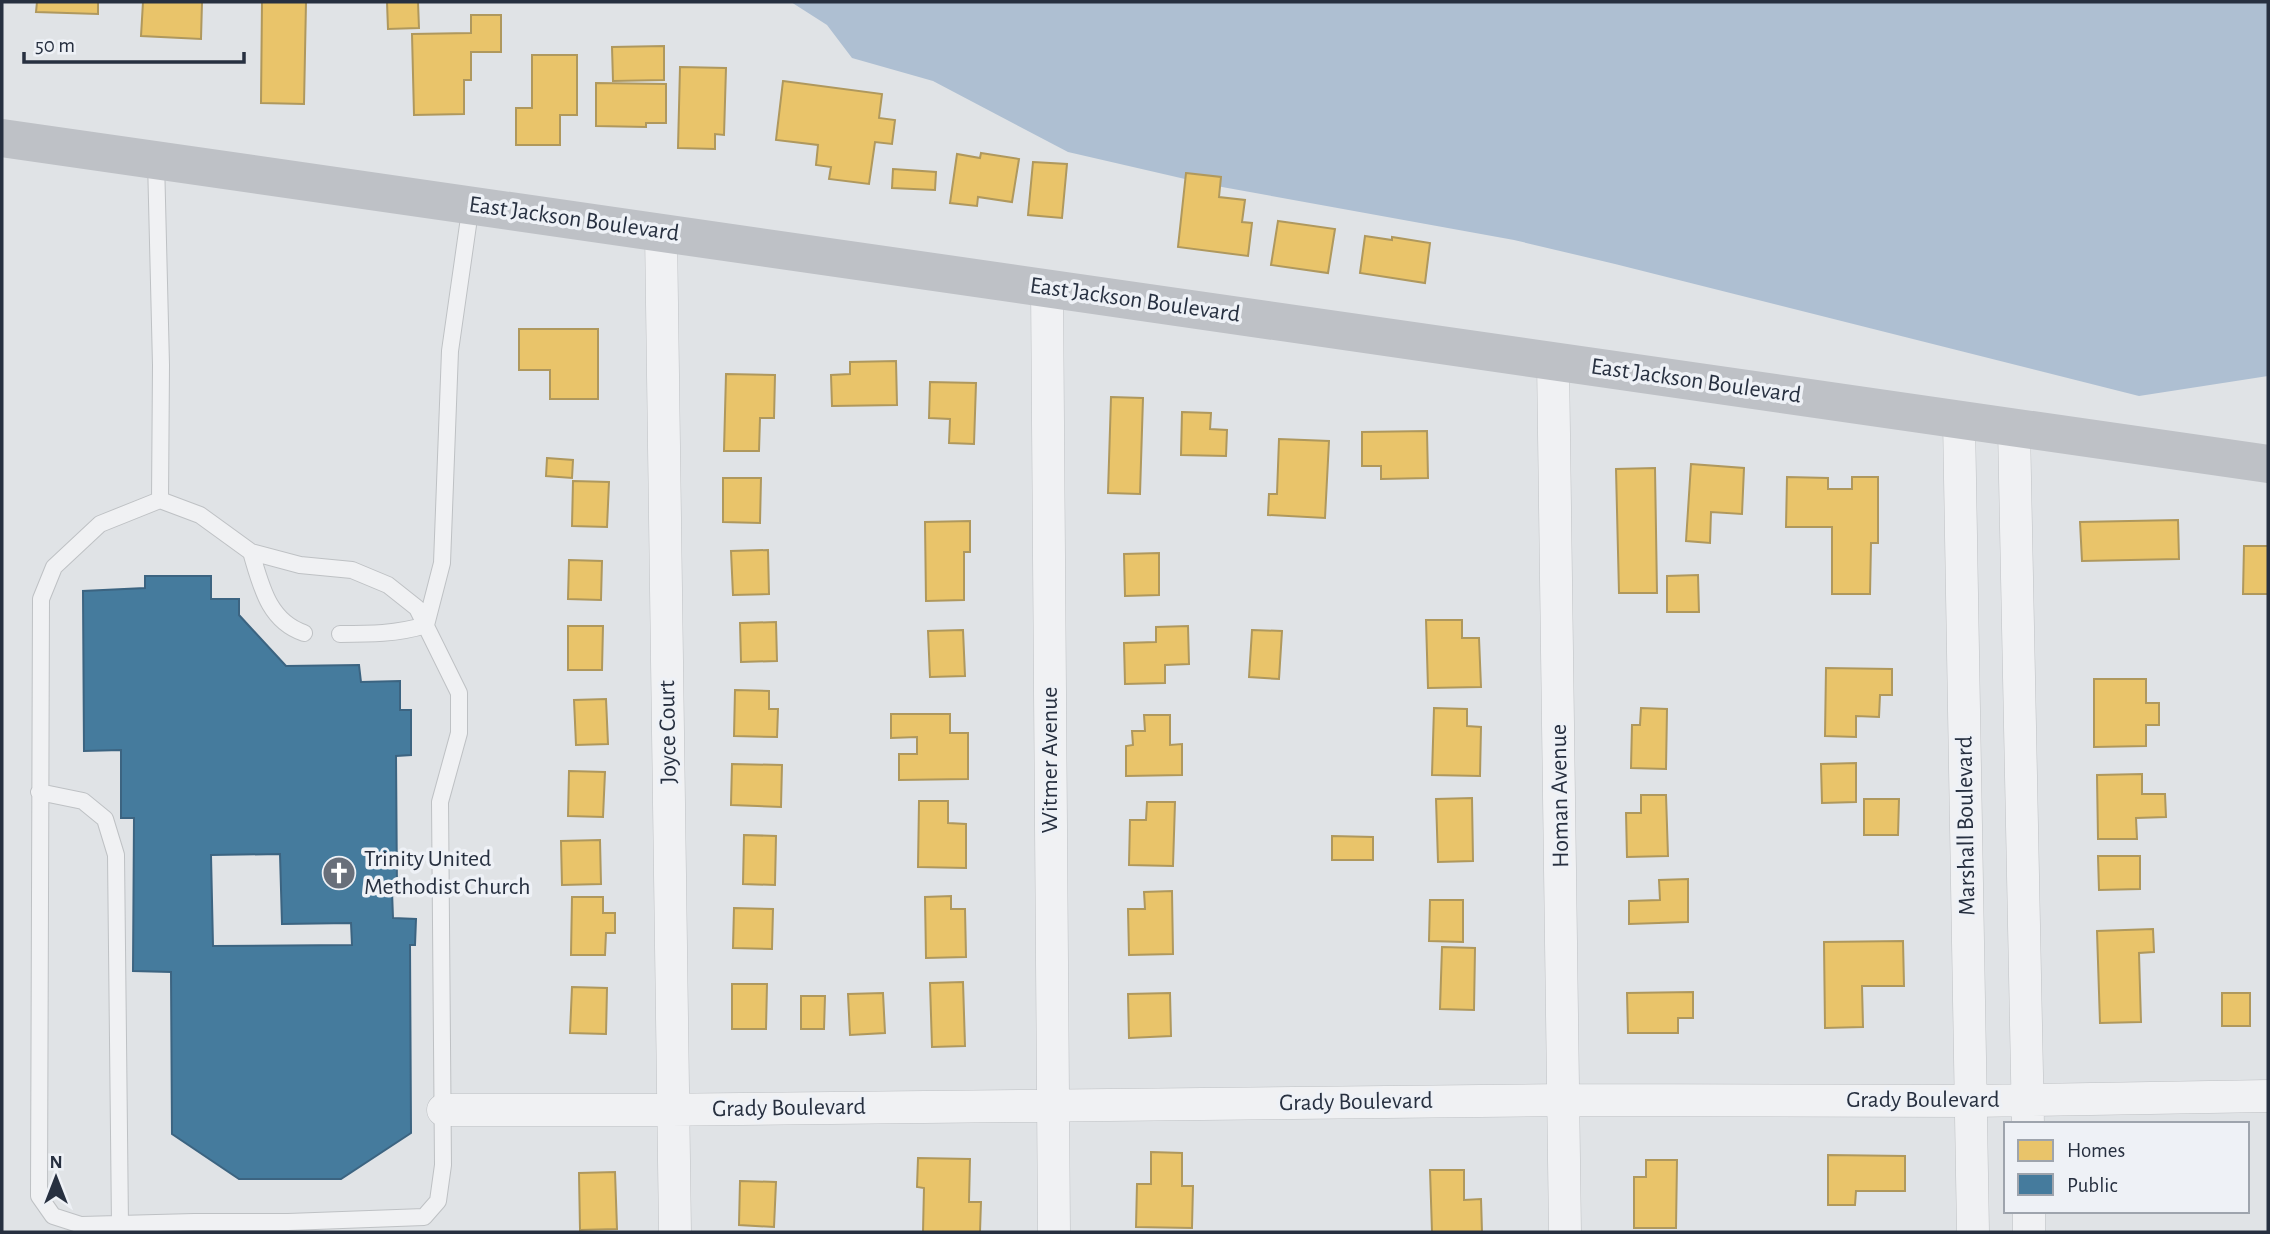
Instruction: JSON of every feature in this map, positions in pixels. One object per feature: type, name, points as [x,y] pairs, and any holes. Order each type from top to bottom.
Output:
[{"type":"main road","name":"East Jackson Boulevard","points":[[2,138],[2268,464]]},
{"type":"street","name":"Joyce Court","points":[[661,232],[675,1232]]},
{"type":"street","name":"Witmer Avenue","points":[[1047,288],[1054,1232]]},
{"type":"street","name":"Homan Avenue","points":[[1553,361],[1565,1232]]},
{"type":"street","name":"Marshall Boulevard","points":[[1959,420],[1973,1232]]},
{"type":"street","points":[[2014,428],[2028,1112]]},
{"type":"street","name":"Grady Boulevard","points":[[443,1110],[1564,1100],[1971,1101],[2028,1112],[2268,1096]]},
{"type":"street","points":[[2029,1213],[2029,1232]]},
{"type":"lane","points":[[156,160],[161,365],[160,500]]},
{"type":"lane","points":[[426,625],[442,563],[450,351],[471,204]]},
{"type":"lane","points":[[160,500],[200,515],[251,552],[300,565],[352,570],[388,585],[417,608],[459,693],[459,733],[440,802],[443,1165],[438,1201],[424,1217],[81,1225],[52,1216],[39,1196],[41,599],[54,567],[100,524],[160,500]]},
{"type":"lane","points":[[251,552],[263,592],[276,616],[304,634]]},
{"type":"lane","points":[[340,634],[407,631],[426,625]]},
{"type":"lane","points":[[39,792],[82,801],[105,819],[116,855],[120,1225]]},
{"type":"water","points":[[791,2],[2268,2],[2268,376],[2139,396],[1514,240],[1211,185],[1068,152],[933,81],[852,58],[827,25]]},
{"type":"building: Homes","points":[[37,2],[98,2],[98,14],[36,12]]},
{"type":"building: Homes","points":[[143,2],[202,2],[201,39],[141,36]]},
{"type":"building: Homes","points":[[262,2],[306,2],[304,104],[261,103]]},
{"type":"building: Homes","points":[[387,2],[418,2],[419,28],[388,29]]},
{"type":"building: Homes","points":[[471,15],[501,15],[501,52],[471,52],[471,80],[464,80],[464,114],[414,115],[412,34],[471,33]]},
{"type":"building: Homes","points":[[664,46],[664,80],[613,81],[612,47]]},
{"type":"building: Homes","points":[[532,55],[577,55],[577,115],[560,115],[560,145],[516,145],[516,108],[532,108]]},
{"type":"building: Homes","points":[[680,67],[726,68],[724,135],[715,134],[715,149],[678,148]]},
{"type":"building: Homes","points":[[783,81],[882,94],[879,118],[895,120],[892,144],[875,142],[869,184],[829,179],[831,167],[816,165],[818,145],[776,140]]},
{"type":"building: Homes","points":[[596,83],[666,84],[666,123],[646,123],[646,127],[596,126]]},
{"type":"building: Homes","points":[[981,153],[1019,159],[1012,202],[978,197],[977,206],[950,203],[957,154],[980,158]]},
{"type":"building: Homes","points":[[1033,162],[1067,164],[1062,218],[1028,215]]},
{"type":"building: Homes","points":[[893,169],[936,172],[935,190],[892,188]]},
{"type":"building: Homes","points":[[1186,173],[1221,177],[1219,197],[1245,200],[1242,222],[1252,223],[1248,256],[1178,247]]},
{"type":"building: Homes","points":[[1278,221],[1335,229],[1328,273],[1271,265]]},
{"type":"building: Homes","points":[[1365,236],[1430,243],[1425,283],[1360,273]]},
{"type":"building: Homes","points":[[519,329],[598,329],[598,399],[550,399],[550,370],[519,370]]},
{"type":"building: Homes","points":[[896,361],[897,405],[832,406],[831,375],[850,374],[850,362]]},
{"type":"building: Homes","points":[[726,374],[775,375],[774,418],[760,418],[759,451],[724,451]]},
{"type":"building: Homes","points":[[930,382],[976,383],[974,444],[949,443],[950,419],[929,418]]},
{"type":"building: Homes","points":[[1111,397],[1143,398],[1140,494],[1108,493]]},
{"type":"building: Homes","points":[[1182,412],[1211,413],[1210,429],[1227,430],[1226,456],[1181,455]]},
{"type":"building: Homes","points":[[1427,431],[1428,478],[1381,479],[1381,466],[1362,466],[1362,432]]},
{"type":"building: Homes","points":[[1279,439],[1329,441],[1325,518],[1268,515],[1269,494],[1277,494]]},
{"type":"building: Homes","points":[[547,458],[573,460],[572,478],[546,476]]},
{"type":"building: Homes","points":[[1691,464],[1744,468],[1742,514],[1711,512],[1710,543],[1686,541]]},
{"type":"building: Homes","points":[[1655,468],[1657,593],[1619,593],[1616,469]]},
{"type":"building: Homes","points":[[1787,477],[1828,478],[1828,489],[1852,489],[1852,477],[1878,477],[1878,543],[1871,543],[1870,594],[1832,594],[1832,527],[1786,527]]},
{"type":"building: Homes","points":[[723,478],[761,478],[760,523],[723,522]]},
{"type":"building: Homes","points":[[573,481],[609,482],[607,527],[572,526]]},
{"type":"building: Homes","points":[[2178,520],[2179,559],[2082,561],[2080,522]]},
{"type":"building: Homes","points":[[970,521],[970,552],[964,552],[964,600],[926,601],[925,522]]},
{"type":"building: Homes","points":[[2244,546],[2268,546],[2268,594],[2243,594]]},
{"type":"building: Homes","points":[[768,550],[769,594],[733,595],[731,551]]},
{"type":"building: Homes","points":[[1159,553],[1159,595],[1125,596],[1124,554]]},
{"type":"building: Homes","points":[[569,560],[602,561],[601,600],[568,599]]},
{"type":"building: Homes","points":[[1698,575],[1699,612],[1667,612],[1667,576]]},
{"type":"building: Homes","points":[[1426,620],[1462,620],[1462,638],[1479,638],[1481,687],[1428,688]]},
{"type":"building: Homes","points":[[776,622],[777,661],[741,662],[740,623]]},
{"type":"building: Homes","points":[[568,626],[603,626],[602,670],[568,670]]},
{"type":"building: Homes","points":[[1188,626],[1189,664],[1165,665],[1165,683],[1125,684],[1124,643],[1156,642],[1156,627]]},
{"type":"building: Homes","points":[[963,630],[965,676],[930,677],[928,631]]},
{"type":"building: Homes","points":[[1252,630],[1282,631],[1279,679],[1249,677]]},
{"type":"building: Homes","points":[[1826,668],[1892,669],[1892,695],[1880,695],[1879,717],[1856,716],[1856,737],[1825,736]]},
{"type":"building: Homes","points":[[2094,679],[2146,679],[2146,703],[2159,703],[2159,725],[2146,725],[2146,746],[2094,747]]},
{"type":"building: Homes","points":[[735,690],[769,691],[769,709],[778,709],[777,737],[734,736]]},
{"type":"building: Homes","points":[[606,699],[608,744],[576,745],[574,700]]},
{"type":"building: Homes","points":[[1434,708],[1467,709],[1467,726],[1481,727],[1480,776],[1432,775]]},
{"type":"building: Homes","points":[[1641,708],[1667,709],[1666,769],[1631,768],[1632,725],[1640,725]]},
{"type":"building: Homes","points":[[891,714],[950,714],[950,733],[968,733],[968,779],[899,780],[899,754],[917,754],[917,737],[891,738]]},
{"type":"building: Homes","points":[[1144,715],[1170,715],[1170,745],[1182,744],[1182,775],[1126,776],[1126,746],[1133,745],[1132,731],[1145,731]]},
{"type":"building: Homes","points":[[1856,763],[1856,802],[1822,803],[1821,764]]},
{"type":"building: Homes","points":[[732,764],[782,765],[781,807],[731,805]]},
{"type":"building: Homes","points":[[569,771],[605,772],[603,817],[568,816]]},
{"type":"building: Homes","points":[[2142,774],[2142,794],[2165,794],[2166,817],[2136,818],[2137,839],[2098,839],[2097,775]]},
{"type":"building: Homes","points":[[1641,795],[1666,795],[1668,856],[1627,857],[1626,813],[1641,813]]},
{"type":"building: Homes","points":[[1472,798],[1473,861],[1438,862],[1436,799]]},
{"type":"building: Homes","points":[[1864,799],[1899,799],[1898,835],[1864,835]]},
{"type":"building: Homes","points":[[919,801],[948,801],[948,823],[966,824],[966,868],[918,867]]},
{"type":"building: Homes","points":[[1147,802],[1175,802],[1173,866],[1129,865],[1130,820],[1146,820]]},
{"type":"building: Homes","points":[[744,835],[776,836],[775,885],[743,884]]},
{"type":"building: Homes","points":[[1332,836],[1373,837],[1373,860],[1332,860]]},
{"type":"building: Homes","points":[[600,840],[601,884],[562,885],[561,841]]},
{"type":"building: Homes","points":[[2098,856],[2140,856],[2140,889],[2099,890]]},
{"type":"building: Homes","points":[[1688,879],[1688,922],[1629,924],[1629,901],[1660,900],[1659,880]]},
{"type":"building: Homes","points":[[1172,891],[1173,954],[1129,955],[1128,909],[1145,909],[1144,892]]},
{"type":"building: Homes","points":[[951,896],[951,909],[965,909],[966,957],[926,958],[925,897]]},
{"type":"building: Homes","points":[[572,897],[603,897],[603,913],[615,913],[615,933],[606,933],[605,955],[571,955]]},
{"type":"building: Homes","points":[[1430,900],[1463,900],[1463,942],[1429,941]]},
{"type":"building: Homes","points":[[734,908],[773,909],[772,949],[733,948]]},
{"type":"building: Homes","points":[[2153,929],[2154,952],[2139,953],[2141,1022],[2100,1023],[2097,931]]},
{"type":"building: Homes","points":[[1903,941],[1904,986],[1862,986],[1863,1027],[1825,1028],[1824,942]]},
{"type":"building: Homes","points":[[1442,947],[1475,948],[1474,1010],[1440,1009]]},
{"type":"building: Homes","points":[[963,982],[965,1046],[932,1047],[930,983]]},
{"type":"building: Homes","points":[[732,984],[767,984],[766,1029],[732,1029]]},
{"type":"building: Homes","points":[[572,987],[607,988],[606,1034],[570,1033]]},
{"type":"building: Homes","points":[[1693,992],[1693,1018],[1678,1018],[1678,1033],[1628,1033],[1627,993]]},
{"type":"building: Homes","points":[[883,993],[885,1033],[850,1035],[848,994]]},
{"type":"building: Homes","points":[[1170,993],[1171,1036],[1129,1038],[1128,994]]},
{"type":"building: Homes","points":[[2222,993],[2250,993],[2250,1026],[2222,1026]]},
{"type":"building: Homes","points":[[801,996],[825,996],[824,1029],[801,1029]]},
{"type":"building: Homes","points":[[1151,1152],[1182,1153],[1182,1186],[1193,1186],[1192,1228],[1136,1227],[1137,1184],[1151,1184]]},
{"type":"building: Homes","points":[[1828,1155],[1905,1156],[1905,1191],[1856,1191],[1855,1205],[1828,1205]]},
{"type":"building: Homes","points":[[918,1158],[970,1159],[969,1202],[981,1202],[980,1232],[923,1232],[924,1188],[917,1187]]},
{"type":"building: Homes","points":[[1646,1160],[1677,1160],[1676,1228],[1634,1228],[1634,1177],[1646,1177]]},
{"type":"building: Homes","points":[[1430,1170],[1464,1170],[1464,1200],[1481,1199],[1482,1232],[1432,1232]]},
{"type":"building: Homes","points":[[615,1172],[617,1229],[580,1230],[579,1173]]},
{"type":"building: Homes","points":[[740,1181],[776,1182],[774,1227],[739,1225]]},
{"type":"building: Public","name":"Trinity United Methodist Church","points":[[145,576],[211,576],[211,599],[239,599],[239,615],[286,666],[359,665],[361,682],[400,681],[400,710],[411,710],[411,755],[396,756],[397,891],[392,891],[393,918],[416,919],[415,945],[410,945],[411,1133],[341,1179],[239,1179],[172,1134],[171,972],[133,971],[134,818],[121,818],[121,750],[84,751],[83,591],[145,588]],"holes":[[[280,854],[282,924],[351,923],[352,945],[213,946],[211,855]]]},
{"type":"place","name":"Trinity United Methodist Church","points":[[339,873]]}]
